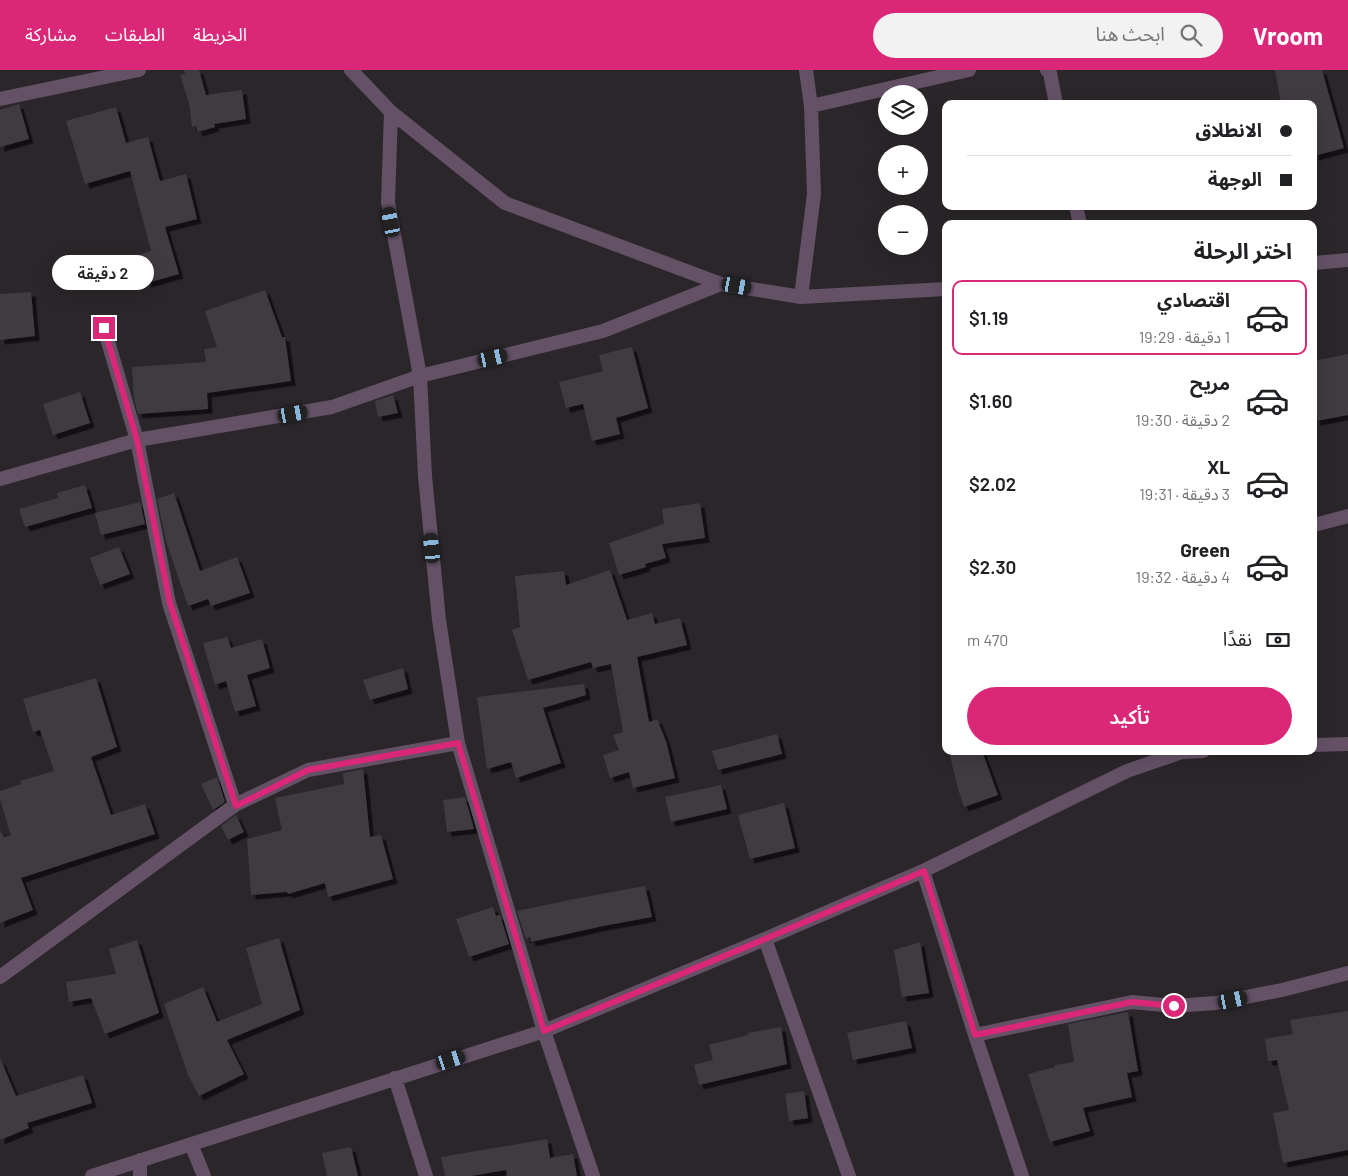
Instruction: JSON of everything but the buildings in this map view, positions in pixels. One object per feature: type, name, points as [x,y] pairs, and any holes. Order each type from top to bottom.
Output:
[{"type":"street","points":[[0,99],[139,70]]},
{"type":"street","points":[[351,70],[391,112],[505,203],[721,284],[801,297],[942,289]]},
{"type":"street","points":[[801,297],[814,194],[811,106],[806,70]]},
{"type":"street","points":[[811,106],[969,70]]},
{"type":"street","points":[[1047,70],[1050,73],[1055,100]]},
{"type":"street","points":[[391,112],[388,202],[420,376],[425,476],[438,620],[458,743],[544,1031],[593,1176]]},
{"type":"street","points":[[1317,263],[1348,260]]},
{"type":"street","points":[[0,479],[137,440],[332,407],[420,376],[603,332],[721,284]]},
{"type":"street","points":[[104,328],[137,440],[170,603],[236,806]]},
{"type":"street","points":[[1317,524],[1348,516]]},
{"type":"street","points":[[0,977],[236,806],[308,770],[458,743]]},
{"type":"street","points":[[1317,746],[1348,744]]},
{"type":"street","points":[[92,1176],[544,1031],[924,871],[1127,771],[1173,755]]},
{"type":"street","points":[[924,871],[975,1035],[1022,1176]]},
{"type":"street","points":[[765,939],[848,1176]]},
{"type":"street","points":[[975,1035],[1132,1002],[1174,1006],[1216,1003],[1282,990],[1348,973]]},
{"type":"street","points":[[396,1078],[426,1176]]},
{"type":"street","points":[[191,1144],[204,1176]]},
{"type":"street","points":[[140,1160],[140,1176]]},
{"type":"route","points":[[104,328],[137,440],[170,603],[236,806],[308,770],[458,743],[544,1031],[924,871],[975,1035],[1132,1002],[1174,1006]]}]
